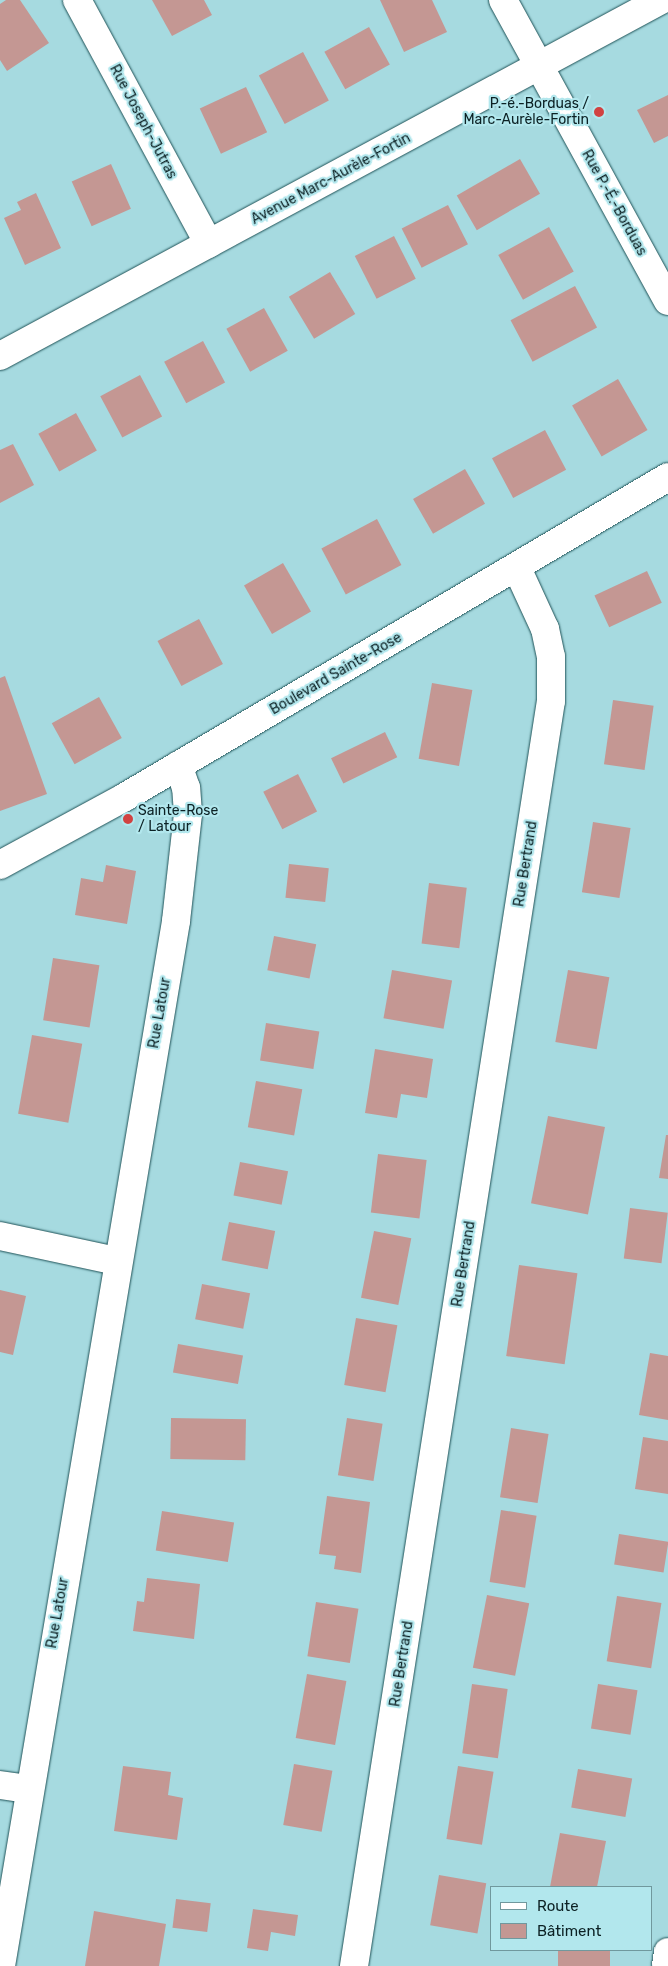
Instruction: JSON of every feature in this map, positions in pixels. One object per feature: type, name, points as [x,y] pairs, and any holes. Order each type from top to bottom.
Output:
[{"type":"street","name":"Rue Joseph-Jutras","points":[[77,0],[209,244]]},
{"type":"street","name":"Rue P.-É.-Borduas","points":[[503,0],[668,302]]},
{"type":"street","name":"Avenue Marc-Aurèle-Fortin","points":[[0,356],[661,0]]},
{"type":"street","name":"Boulevard Sainte-Rose","points":[[0,865],[178,765],[668,478]]},
{"type":"street","name":"Rue Bertrand","points":[[354,1966],[551,701],[551,656],[547,635],[534,598],[517,568]]},
{"type":"street","name":"Rue Latour","points":[[1,1966],[183,874],[188,801],[178,765]]},
{"type":"street","points":[[0,1236],[117,1261]]},
{"type":"street","points":[[0,1785],[29,1789]]},
{"type":"street","points":[[666,1966],[668,1952]]},
{"type":"building","points":[[6,0],[20,0],[49,43],[7,71],[0,60],[0,4]]},
{"type":"building","points":[[152,0],[204,0],[212,15],[172,36]]},
{"type":"building","points":[[380,0],[432,0],[447,32],[404,52]]},
{"type":"building","points":[[369,27],[390,65],[345,89],[324,52]]},
{"type":"building","points":[[303,52],[329,101],[285,124],[259,75]]},
{"type":"building","points":[[246,87],[267,132],[221,154],[200,109]]},
{"type":"building","points":[[668,95],[668,136],[654,143],[637,110]]},
{"type":"building","points":[[520,159],[540,194],[477,230],[457,196]]},
{"type":"building","points":[[111,164],[131,209],[92,226],[72,181]]},
{"type":"building","points":[[36,193],[61,248],[25,265],[4,218],[21,210],[17,202]]},
{"type":"building","points":[[448,205],[468,244],[422,268],[402,229]]},
{"type":"building","points":[[549,227],[574,272],[523,300],[498,255]]},
{"type":"building","points":[[394,236],[416,279],[377,299],[355,256]]},
{"type":"building","points":[[330,272],[355,314],[314,339],[289,297]]},
{"type":"building","points":[[575,286],[597,327],[533,362],[511,320]]},
{"type":"building","points":[[264,308],[288,351],[250,372],[226,329]]},
{"type":"building","points":[[203,341],[225,382],[186,403],[164,362]]},
{"type":"building","points":[[140,375],[162,416],[122,438],[100,396]]},
{"type":"building","points":[[618,379],[648,430],[602,457],[572,406]]},
{"type":"building","points":[[76,413],[97,451],[59,471],[38,434]]},
{"type":"building","points":[[545,430],[566,470],[513,498],[492,458]]},
{"type":"building","points":[[13,444],[34,485],[0,503],[0,450]]},
{"type":"building","points":[[465,469],[485,504],[433,534],[413,499]]},
{"type":"building","points":[[377,519],[401,565],[346,594],[321,549]]},
{"type":"building","points":[[283,563],[311,611],[272,634],[244,586]]},
{"type":"building","points":[[647,571],[662,603],[609,627],[594,596]]},
{"type":"building","points":[[199,619],[223,664],[181,686],[158,641]]},
{"type":"building","points":[[5,676],[47,794],[0,811],[0,678]]},
{"type":"building","points":[[432,683],[472,690],[459,766],[419,759]]},
{"type":"building","points":[[99,697],[122,738],[75,764],[52,723]]},
{"type":"building","points":[[613,700],[654,706],[645,770],[604,764]]},
{"type":"building","points":[[385,732],[397,757],[343,783],[331,758]]},
{"type":"building","points":[[298,774],[317,811],[282,829],[263,792]]},
{"type":"building","points":[[593,822],[631,828],[619,898],[582,892]]},
{"type":"building","points":[[289,864],[329,868],[325,902],[285,898]]},
{"type":"building","points":[[106,865],[136,871],[127,924],[75,915],[81,878],[103,882]]},
{"type":"building","points":[[429,883],[467,888],[459,948],[422,944]]},
{"type":"building","points":[[274,936],[316,944],[310,979],[267,970]]},
{"type":"building","points":[[53,958],[99,965],[90,1028],[43,1020]]},
{"type":"building","points":[[392,970],[452,981],[444,1029],[383,1018]]},
{"type":"building","points":[[568,970],[609,977],[597,1049],[555,1042]]},
{"type":"building","points":[[266,1023],[319,1031],[313,1069],[260,1061]]},
{"type":"building","points":[[32,1035],[82,1044],[68,1123],[18,1114]]},
{"type":"building","points":[[375,1049],[433,1059],[427,1098],[401,1094],[397,1118],[365,1113]]},
{"type":"building","points":[[256,1081],[302,1089],[294,1135],[248,1127]]},
{"type":"building","points":[[548,1116],[605,1127],[588,1214],[531,1203]]},
{"type":"building","points":[[666,1135],[668,1135],[668,1179],[659,1178]]},
{"type":"building","points":[[378,1154],[427,1160],[419,1219],[371,1213]]},
{"type":"building","points":[[240,1162],[288,1171],[282,1205],[234,1195]]},
{"type":"building","points":[[630,1208],[668,1213],[662,1263],[624,1259]]},
{"type":"building","points":[[229,1222],[275,1231],[268,1269],[222,1260]]},
{"type":"building","points":[[374,1231],[411,1238],[398,1305],[361,1298]]},
{"type":"building","points":[[519,1265],[577,1273],[565,1364],[506,1356]]},
{"type":"building","points":[[202,1284],[250,1293],[243,1329],[195,1319]]},
{"type":"building","points":[[0,1290],[26,1296],[13,1355],[0,1352]]},
{"type":"building","points":[[356,1318],[397,1325],[386,1392],[344,1385]]},
{"type":"building","points":[[178,1344],[243,1355],[238,1384],[173,1373]]},
{"type":"building","points":[[650,1353],[668,1356],[668,1420],[639,1415]]},
{"type":"building","points":[[171,1418],[246,1419],[245,1460],[170,1459]]},
{"type":"building","points":[[347,1418],[383,1424],[373,1481],[338,1475]]},
{"type":"building","points":[[511,1428],[549,1434],[538,1503],[500,1497]]},
{"type":"building","points":[[643,1437],[668,1441],[668,1494],[635,1489]]},
{"type":"building","points":[[327,1496],[370,1502],[361,1573],[334,1569],[336,1556],[319,1554]]},
{"type":"building","points":[[501,1510],[537,1516],[525,1588],[490,1582]]},
{"type":"building","points":[[162,1511],[234,1522],[228,1562],[156,1551]]},
{"type":"building","points":[[619,1534],[668,1542],[664,1572],[614,1565]]},
{"type":"building","points":[[147,1578],[200,1584],[194,1639],[133,1631],[137,1601],[144,1602]]},
{"type":"building","points":[[487,1595],[529,1603],[515,1676],[473,1668]]},
{"type":"building","points":[[617,1596],[661,1603],[651,1668],[607,1661]]},
{"type":"building","points":[[316,1602],[358,1609],[350,1663],[307,1656]]},
{"type":"building","points":[[307,1674],[346,1681],[335,1745],[296,1738]]},
{"type":"building","points":[[472,1684],[508,1689],[498,1758],[462,1753]]},
{"type":"building","points":[[598,1684],[638,1690],[630,1735],[591,1728]]},
{"type":"building","points":[[294,1764],[332,1771],[322,1832],[283,1825]]},
{"type":"building","points":[[123,1766],[171,1772],[168,1795],[183,1798],[177,1840],[114,1831]]},
{"type":"building","points":[[458,1766],[494,1772],[482,1845],[446,1839]]},
{"type":"building","points":[[578,1769],[632,1779],[625,1817],[571,1807]]},
{"type":"building","points":[[560,1833],[606,1841],[597,1886],[550,1886]]},
{"type":"building","points":[[439,1875],[486,1883],[477,1934],[430,1925]]},
{"type":"building","points":[[176,1899],[211,1903],[207,1932],[172,1928]]},
{"type":"building","points":[[253,1909],[298,1915],[295,1936],[271,1932],[268,1951],[247,1948]]},
{"type":"building","points":[[94,1911],[166,1924],[159,1966],[85,1966]]},
{"type":"building","points":[[558,1951],[610,1951],[610,1966],[558,1966]]},
{"type":"place","name":"P.-é.-Borduas / Marc-Aurèle-Fortin","points":[[599,112]]},
{"type":"place","name":"Sainte-Rose / Latour","points":[[128,819]]}]
